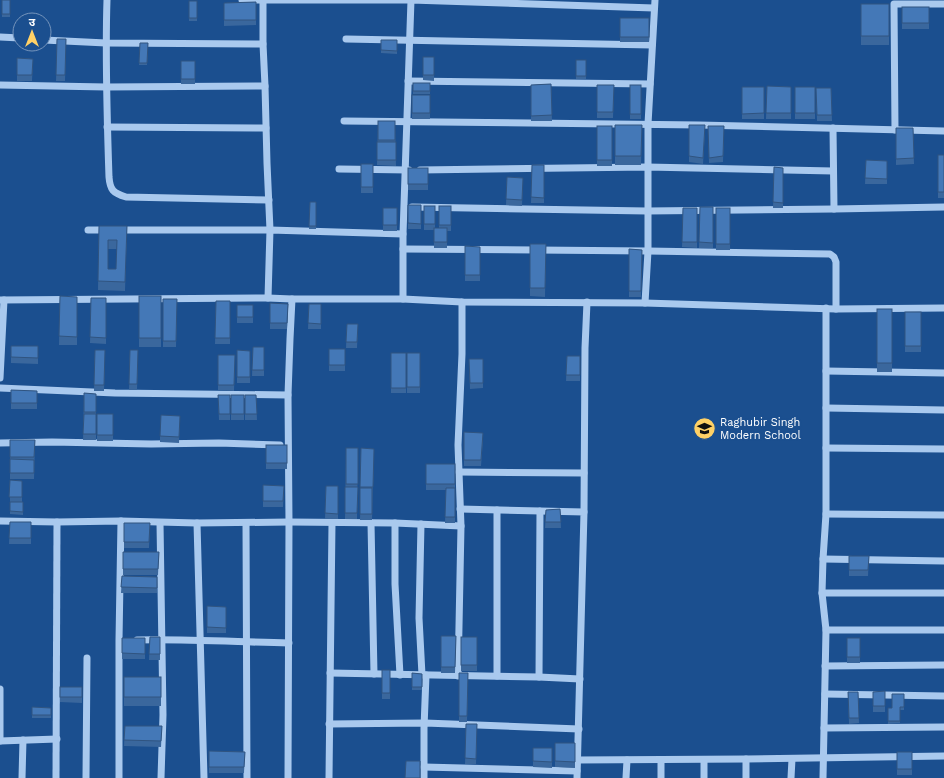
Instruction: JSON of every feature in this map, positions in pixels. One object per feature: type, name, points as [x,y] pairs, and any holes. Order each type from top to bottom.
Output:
[{"type":"street","points":[[107,0],[106,87],[109,184],[111,189],[126,197],[269,200]]},
{"type":"street","points":[[242,0],[423,0],[654,8]]},
{"type":"street","points":[[263,0],[263,44],[270,230],[268,298]]},
{"type":"street","points":[[403,299],[403,234],[411,0]]},
{"type":"street","points":[[645,303],[648,251],[648,124],[655,0]]},
{"type":"street","points":[[895,130],[894,2],[944,4]]},
{"type":"street","points":[[0,37],[12,38]]},
{"type":"street","points":[[346,39],[652,46]]},
{"type":"street","points":[[52,40],[106,43],[263,44]]},
{"type":"street","points":[[408,81],[650,84]]},
{"type":"street","points":[[0,85],[106,87],[265,86]]},
{"type":"street","points":[[344,121],[648,124],[944,131]]},
{"type":"street","points":[[107,127],[266,128]]},
{"type":"street","points":[[833,128],[834,210]]},
{"type":"street","points":[[339,169],[405,170],[647,167],[834,171]]},
{"type":"street","points":[[404,207],[647,211],[834,210],[944,207]]},
{"type":"street","points":[[88,230],[270,230],[403,234]]},
{"type":"street","points":[[403,249],[830,254],[834,257],[836,262],[836,309]]},
{"type":"street","points":[[0,378],[2,300],[268,298],[403,299],[462,302],[645,303],[836,309],[944,308]]},
{"type":"street","points":[[288,778],[288,395],[292,299]]},
{"type":"street","points":[[458,676],[461,526],[458,445],[462,354],[462,302]]},
{"type":"street","points":[[424,767],[577,774],[584,512],[585,348],[587,302]]},
{"type":"street","points":[[822,778],[826,630],[822,593],[826,514],[826,308]]},
{"type":"street","points":[[826,371],[944,373]]},
{"type":"street","points":[[0,388],[115,393],[288,395]]},
{"type":"street","points":[[826,408],[944,410]]},
{"type":"street","points":[[0,442],[151,444],[219,443],[289,446]]},
{"type":"street","points":[[826,448],[944,449]]},
{"type":"street","points":[[459,472],[584,473]]},
{"type":"street","points":[[460,509],[584,512]]},
{"type":"street","points":[[496,676],[497,510]]},
{"type":"street","points":[[539,677],[540,511]]},
{"type":"street","points":[[826,514],[944,515]]},
{"type":"street","points":[[0,521],[120,521],[160,523],[332,522],[461,526]]},
{"type":"street","points":[[120,521],[126,640],[120,778]]},
{"type":"street","points":[[56,778],[57,522]]},
{"type":"street","points":[[329,778],[332,522]]},
{"type":"street","points":[[160,523],[163,715],[161,778]]},
{"type":"street","points":[[197,523],[204,778]]},
{"type":"street","points":[[246,523],[247,778]]},
{"type":"street","points":[[371,523],[374,674]]},
{"type":"street","points":[[395,523],[400,675]]},
{"type":"street","points":[[421,524],[419,618],[424,675],[424,778]]},
{"type":"street","points":[[823,559],[944,561]]},
{"type":"street","points":[[822,593],[944,593]]},
{"type":"street","points":[[826,630],[944,630]]},
{"type":"street","points":[[126,640],[162,639],[289,642]]},
{"type":"street","points":[[86,778],[87,658]]},
{"type":"street","points":[[825,666],[944,665]]},
{"type":"street","points":[[330,673],[580,679]]},
{"type":"street","points":[[0,689],[0,741],[57,739]]},
{"type":"street","points":[[824,694],[944,696]]},
{"type":"street","points":[[329,724],[425,723],[579,729]]},
{"type":"street","points":[[824,728],[944,727]]},
{"type":"street","points":[[22,778],[23,740]]},
{"type":"street","points":[[577,760],[704,760],[944,756]]},
{"type":"street","points":[[746,759],[746,778]]},
{"type":"street","points":[[791,778],[792,759]]},
{"type":"street","points":[[626,778],[627,760]]},
{"type":"street","points":[[661,760],[661,778]]},
{"type":"street","points":[[704,760],[704,778]]},
{"type":"building","points":[[2,0],[10,0],[10,14],[2,14]]},
{"type":"building","points":[[189,1],[197,1],[197,18],[189,18]]},
{"type":"building","points":[[256,2],[256,20],[224,20],[224,3]]},
{"type":"building","points":[[861,4],[889,4],[889,36],[861,36]]},
{"type":"building","points":[[902,7],[929,7],[929,23],[902,23]]},
{"type":"building","points":[[620,18],[649,18],[649,37],[620,37]]},
{"type":"building","points":[[57,39],[66,39],[65,75],[56,75]]},
{"type":"building","points":[[381,40],[397,40],[397,51],[381,50]]},
{"type":"building","points":[[140,43],[148,43],[147,63],[139,63]]},
{"type":"building","points":[[423,57],[434,57],[434,75],[423,75]]},
{"type":"building","points":[[17,58],[33,59],[32,75],[17,75]]},
{"type":"building","points":[[576,60],[586,60],[586,76],[576,76]]},
{"type":"building","points":[[181,61],[195,61],[195,79],[181,79]]},
{"type":"building","points":[[413,83],[430,83],[430,91],[413,91]]},
{"type":"building","points":[[551,84],[552,115],[531,116],[531,85]]},
{"type":"building","points":[[597,85],[614,85],[613,112],[597,112]]},
{"type":"building","points":[[630,85],[641,85],[641,114],[630,114]]},
{"type":"building","points":[[767,86],[791,87],[791,113],[766,113]]},
{"type":"building","points":[[742,87],[764,87],[764,113],[742,114]]},
{"type":"building","points":[[795,87],[815,87],[815,113],[795,113]]},
{"type":"building","points":[[816,88],[831,88],[832,115],[817,115]]},
{"type":"building","points":[[412,95],[430,95],[430,113],[412,113]]},
{"type":"building","points":[[378,121],[395,121],[395,140],[378,140]]},
{"type":"building","points":[[615,125],[642,125],[641,156],[615,156]]},
{"type":"building","points":[[689,125],[705,125],[703,158],[689,156]]},
{"type":"building","points":[[597,126],[612,126],[612,160],[597,160]]},
{"type":"building","points":[[708,126],[724,126],[723,156],[709,158]]},
{"type":"building","points":[[896,128],[913,128],[914,158],[896,159]]},
{"type":"building","points":[[377,142],[396,142],[396,160],[377,160]]},
{"type":"building","points":[[938,155],[944,155],[944,192],[938,192]]},
{"type":"building","points":[[866,160],[887,161],[887,179],[865,178]]},
{"type":"building","points":[[361,164],[373,164],[373,187],[361,187]]},
{"type":"building","points":[[532,165],[544,165],[544,198],[531,197]]},
{"type":"building","points":[[774,167],[783,168],[783,203],[773,202]]},
{"type":"building","points":[[408,168],[428,168],[428,184],[408,184]]},
{"type":"building","points":[[507,177],[523,178],[522,200],[506,199]]},
{"type":"building","points":[[310,202],[316,202],[316,226],[309,226]]},
{"type":"building","points":[[408,205],[421,205],[421,224],[408,223]]},
{"type":"building","points":[[424,206],[435,206],[435,224],[424,224]]},
{"type":"building","points":[[439,206],[451,206],[451,225],[439,225]]},
{"type":"building","points":[[700,207],[713,207],[713,243],[699,242]]},
{"type":"building","points":[[383,208],[397,208],[397,225],[383,225]]},
{"type":"building","points":[[683,208],[697,208],[697,242],[682,242]]},
{"type":"building","points":[[716,208],[730,208],[730,244],[716,244]]},
{"type":"building","points":[[99,226],[127,226],[125,282],[98,281]],"holes":[[[108,240],[117,240],[116,269],[108,269]]]},
{"type":"building","points":[[434,228],[447,228],[447,242],[434,242]]},
{"type":"building","points":[[530,244],[546,244],[545,288],[530,288]]},
{"type":"building","points":[[465,246],[480,247],[480,275],[465,275]]},
{"type":"building","points":[[629,249],[642,250],[641,291],[629,291]]},
{"type":"building","points":[[60,296],[77,297],[77,337],[59,336]]},
{"type":"building","points":[[139,296],[161,296],[161,338],[139,338]]},
{"type":"building","points":[[91,298],[106,298],[106,338],[90,337]]},
{"type":"building","points":[[163,299],[177,299],[176,341],[163,341]]},
{"type":"building","points":[[216,301],[230,301],[230,338],[215,338]]},
{"type":"building","points":[[270,303],[288,304],[287,323],[270,323]]},
{"type":"building","points":[[309,304],[321,304],[321,324],[308,323]]},
{"type":"building","points":[[237,305],[253,305],[253,317],[237,317]]},
{"type":"building","points":[[877,309],[892,309],[892,363],[877,363]]},
{"type":"building","points":[[905,312],[921,312],[921,346],[905,346]]},
{"type":"building","points":[[347,324],[358,324],[357,342],[346,342]]},
{"type":"building","points":[[11,346],[38,346],[38,358],[11,357]]},
{"type":"building","points":[[253,347],[264,347],[264,370],[252,370]]},
{"type":"building","points":[[329,349],[345,349],[345,365],[329,365]]},
{"type":"building","points":[[95,350],[105,350],[104,385],[94,385]]},
{"type":"building","points":[[130,350],[138,350],[137,384],[129,384]]},
{"type":"building","points":[[237,350],[250,351],[250,377],[237,377]]},
{"type":"building","points":[[391,353],[406,353],[406,388],[391,388]]},
{"type":"building","points":[[407,353],[420,353],[420,387],[407,387]]},
{"type":"building","points":[[218,355],[235,355],[234,385],[218,385]]},
{"type":"building","points":[[567,356],[580,356],[580,375],[566,375]]},
{"type":"building","points":[[469,359],[483,359],[483,383],[470,383]]},
{"type":"building","points":[[11,390],[37,391],[37,403],[11,403]]},
{"type":"building","points":[[84,393],[96,394],[96,412],[84,412]]},
{"type":"building","points":[[218,395],[230,395],[230,414],[219,414]]},
{"type":"building","points":[[231,395],[244,395],[244,414],[231,414]]},
{"type":"building","points":[[245,395],[256,395],[257,414],[245,414]]},
{"type":"building","points":[[84,414],[96,414],[96,434],[83,434]]},
{"type":"building","points":[[97,414],[113,414],[113,435],[97,435]]},
{"type":"building","points":[[161,415],[180,416],[179,437],[160,436]]},
{"type":"building","points":[[464,432],[483,433],[481,460],[464,460]]},
{"type":"building","points":[[10,440],[35,440],[34,457],[10,457]]},
{"type":"building","points":[[266,445],[287,445],[287,463],[266,463]]},
{"type":"building","points":[[346,448],[358,448],[358,484],[346,484]]},
{"type":"building","points":[[361,448],[374,449],[373,487],[360,487]]},
{"type":"building","points":[[10,459],[34,460],[34,473],[10,473]]},
{"type":"building","points":[[426,464],[455,464],[455,484],[426,484]]},
{"type":"building","points":[[10,480],[22,481],[22,497],[9,497]]},
{"type":"building","points":[[263,485],[284,486],[283,501],[263,501]]},
{"type":"building","points":[[326,486],[338,486],[338,514],[325,513]]},
{"type":"building","points":[[345,487],[358,487],[357,513],[345,513]]},
{"type":"building","points":[[360,488],[372,488],[372,514],[360,514]]},
{"type":"building","points":[[446,488],[455,488],[455,517],[445,517]]},
{"type":"building","points":[[10,502],[23,502],[23,512],[10,511]]},
{"type":"building","points":[[560,509],[561,522],[545,522],[546,510]]},
{"type":"building","points":[[10,522],[31,522],[31,538],[9,538]]},
{"type":"building","points":[[124,523],[150,523],[149,542],[124,542]]},
{"type":"building","points":[[123,552],[159,552],[158,569],[123,569]]},
{"type":"building","points":[[849,556],[869,556],[868,570],[849,570]]},
{"type":"building","points":[[122,576],[157,577],[157,588],[121,587]]},
{"type":"building","points":[[207,606],[226,607],[226,628],[207,627]]},
{"type":"building","points":[[441,636],[456,636],[455,667],[441,667]]},
{"type":"building","points":[[150,637],[160,637],[160,654],[149,654]]},
{"type":"building","points":[[461,637],[477,637],[477,665],[461,665]]},
{"type":"building","points":[[122,638],[145,638],[145,654],[122,653]]},
{"type":"building","points":[[847,638],[860,638],[860,657],[847,657]]},
{"type":"building","points":[[382,670],[390,670],[390,693],[382,693]]},
{"type":"building","points":[[412,673],[422,674],[422,687],[412,687]]},
{"type":"building","points":[[459,673],[468,673],[467,716],[459,716]]},
{"type":"building","points":[[124,677],[161,677],[161,697],[124,697]]},
{"type":"building","points":[[60,687],[82,687],[82,697],[60,697]]},
{"type":"building","points":[[885,691],[885,706],[873,706],[873,692]]},
{"type":"building","points":[[848,692],[858,692],[859,718],[849,718]]},
{"type":"building","points":[[892,694],[904,694],[904,707],[900,707],[900,721],[888,721],[888,708],[892,708]]},
{"type":"building","points":[[32,707],[51,708],[51,715],[32,715]]},
{"type":"building","points":[[466,724],[477,724],[476,759],[465,758]]},
{"type":"building","points":[[125,726],[162,726],[161,741],[124,740]]},
{"type":"building","points":[[555,743],[575,743],[575,762],[555,761]]},
{"type":"building","points":[[533,748],[552,748],[552,762],[533,761]]},
{"type":"building","points":[[209,751],[245,752],[244,767],[209,767]]},
{"type":"building","points":[[897,752],[912,752],[912,769],[897,769]]},
{"type":"building","points":[[406,761],[420,761],[420,778],[405,778]]},
{"type":"place","name":"Raghubir Singh Modern School","points":[[704,428]]}]
